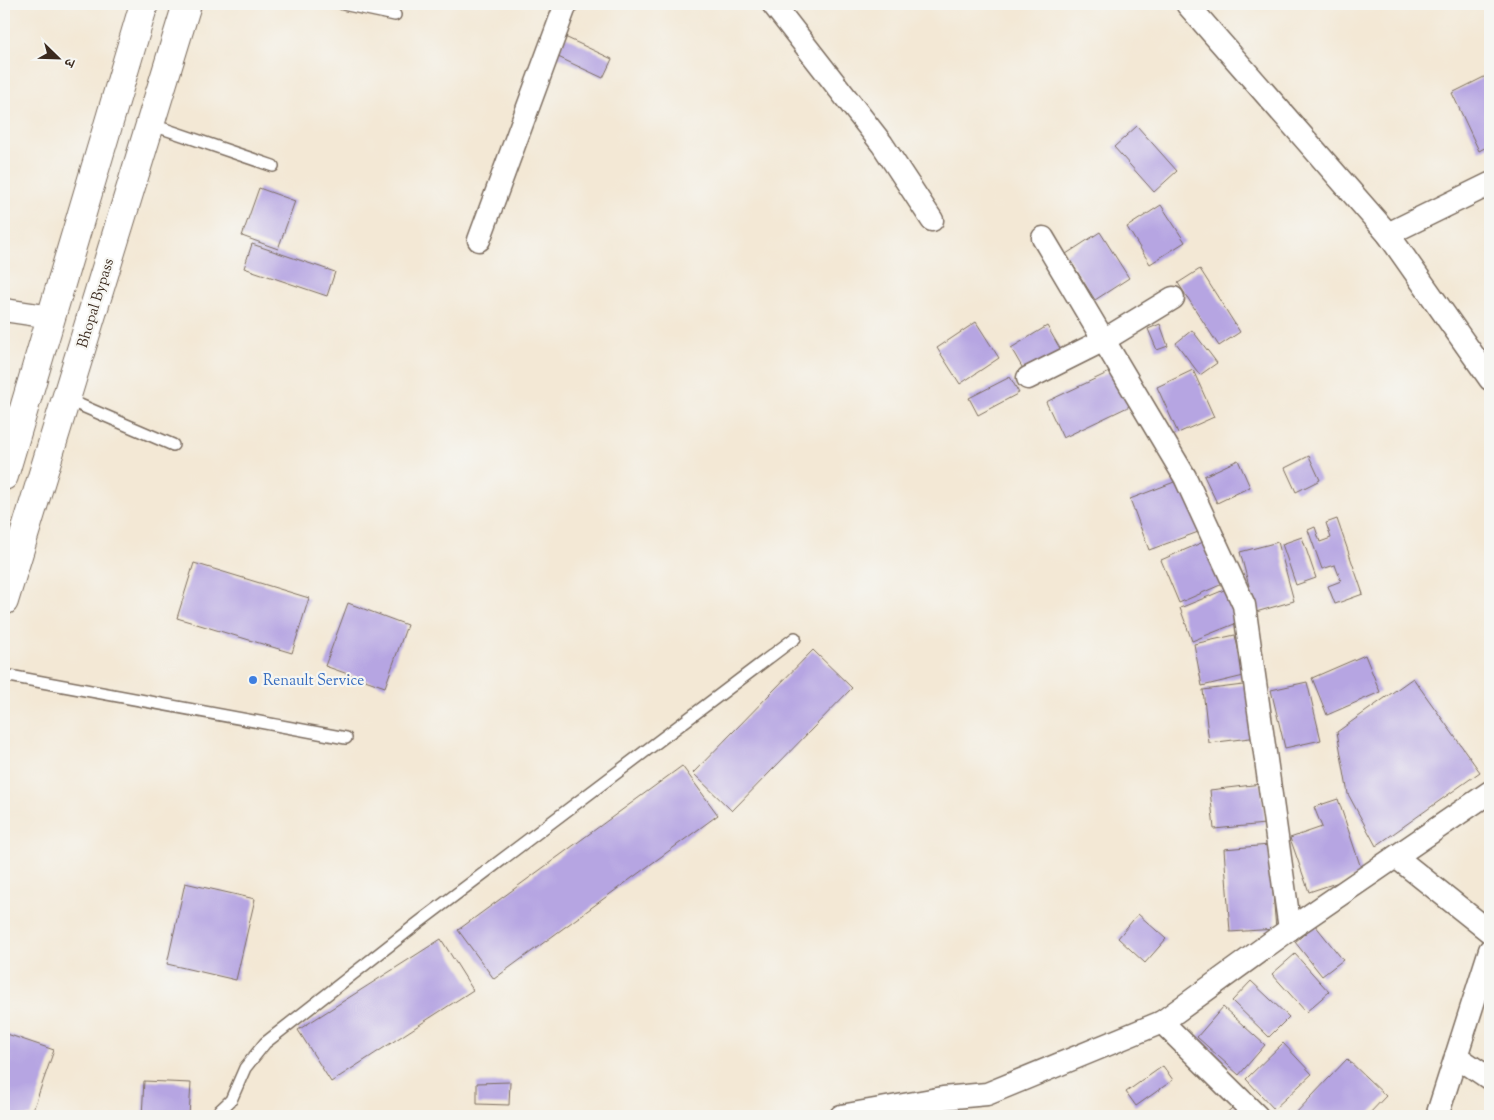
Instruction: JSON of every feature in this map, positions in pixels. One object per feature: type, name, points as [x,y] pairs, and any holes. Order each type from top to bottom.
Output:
[{"type":"main road","points":[[4,476],[144,4]]},
{"type":"main road","name":"Bhopal Bypass","points":[[4,601],[187,4]]},
{"type":"street","points":[[479,240],[566,4]]},
{"type":"street","points":[[773,4],[882,144],[932,220]]},
{"type":"street","points":[[1187,4],[1388,234],[1490,378]]},
{"type":"street","points":[[1388,234],[1490,184]]},
{"type":"street","points":[[1043,238],[1185,477],[1244,605],[1290,929]]},
{"type":"street","points":[[1028,378],[1104,340],[1173,298]]},
{"type":"street","points":[[4,310],[51,317]]},
{"type":"street","points":[[841,1116],[948,1107],[986,1094],[1162,1022],[1290,929],[1490,792]]},
{"type":"street","points":[[1396,856],[1490,932]]},
{"type":"street","points":[[1437,1116],[1490,950]]},
{"type":"street","points":[[1162,1022],[1257,1116]]},
{"type":"street","points":[[1456,1056],[1490,1079]]},
{"type":"lane","points":[[344,4],[395,15]]},
{"type":"lane","points":[[150,124],[273,166]]},
{"type":"lane","points":[[66,399],[173,445]]},
{"type":"lane","points":[[214,1116],[231,1100],[245,1068],[266,1043],[418,923],[795,638]]},
{"type":"lane","points":[[4,675],[346,738]]},
{"type":"building","points":[[565,37],[612,59],[603,78],[556,56]]},
{"type":"building","points":[[1490,74],[1490,145],[1479,151],[1452,93]]},
{"type":"building","points":[[1137,126],[1177,171],[1154,192],[1114,147]]},
{"type":"building","points":[[259,188],[295,201],[278,249],[242,236]]},
{"type":"building","points":[[1161,205],[1185,242],[1150,264],[1127,227]]},
{"type":"building","points":[[1100,232],[1129,278],[1095,300],[1066,254]]},
{"type":"building","points":[[252,244],[335,272],[327,296],[244,268]]},
{"type":"building","points":[[1200,269],[1240,332],[1219,346],[1178,283]]},
{"type":"building","points":[[976,322],[999,358],[960,384],[937,348]]},
{"type":"building","points":[[1160,324],[1168,346],[1157,350],[1148,329]]},
{"type":"building","points":[[1047,326],[1062,352],[1026,374],[1011,348]]},
{"type":"building","points":[[1192,330],[1217,363],[1200,375],[1176,343]]},
{"type":"building","points":[[1118,368],[1134,404],[1063,438],[1046,402]]},
{"type":"building","points":[[1193,370],[1214,417],[1178,433],[1157,387]]},
{"type":"building","points":[[1010,377],[1019,393],[978,415],[969,398]]},
{"type":"building","points":[[1309,456],[1320,480],[1296,492],[1285,468]]},
{"type":"building","points":[[1238,460],[1250,487],[1217,503],[1204,476]]},
{"type":"building","points":[[1182,479],[1201,531],[1149,550],[1130,499]]},
{"type":"building","points":[[1337,519],[1363,594],[1335,604],[1328,586],[1341,581],[1335,565],[1322,569],[1308,530],[1315,527],[1320,542],[1331,538],[1326,523]]},
{"type":"building","points":[[1302,537],[1316,578],[1296,585],[1282,544]]},
{"type":"building","points":[[1208,540],[1227,582],[1179,603],[1161,560]]},
{"type":"building","points":[[1278,542],[1294,601],[1256,612],[1240,552]]},
{"type":"building","points":[[194,563],[309,598],[292,653],[177,618]]},
{"type":"building","points":[[1229,588],[1242,621],[1192,641],[1180,608]]},
{"type":"building","points":[[348,603],[407,625],[385,687],[325,666]]},
{"type":"building","points":[[1235,635],[1244,676],[1202,686],[1194,644]]},
{"type":"building","points":[[813,650],[852,688],[732,811],[693,773]]},
{"type":"building","points":[[1365,655],[1380,692],[1327,715],[1312,678]]},
{"type":"building","points":[[1413,678],[1480,772],[1376,846],[1348,794],[1337,732]]},
{"type":"building","points":[[1307,682],[1321,740],[1285,748],[1271,690]]},
{"type":"building","points":[[1251,684],[1258,737],[1209,743],[1203,690]]},
{"type":"building","points":[[682,766],[718,815],[494,979],[458,930]]},
{"type":"building","points":[[1261,784],[1265,824],[1214,829],[1210,790]]},
{"type":"building","points":[[1338,799],[1363,874],[1309,892],[1290,838],[1322,827],[1314,807]]},
{"type":"building","points":[[1269,845],[1276,929],[1230,932],[1224,849]]},
{"type":"building","points":[[185,883],[255,899],[236,980],[167,964]]},
{"type":"building","points":[[1138,914],[1166,939],[1145,963],[1118,938]]},
{"type":"building","points":[[1315,925],[1343,960],[1322,976],[1295,942]]},
{"type":"building","points":[[441,939],[473,990],[331,1082],[298,1030]]},
{"type":"building","points":[[1295,954],[1329,992],[1306,1012],[1272,974]]},
{"type":"building","points":[[1251,981],[1289,1017],[1269,1037],[1232,1001]]},
{"type":"building","points":[[1223,1007],[1265,1045],[1239,1075],[1197,1037]]},
{"type":"building","points":[[4,1033],[54,1050],[31,1116],[4,1116]]},
{"type":"building","points":[[1283,1043],[1312,1074],[1274,1109],[1246,1079]]},
{"type":"building","points":[[1347,1059],[1386,1096],[1367,1116],[1293,1116]]},
{"type":"building","points":[[1163,1066],[1173,1080],[1136,1106],[1126,1092]]},
{"type":"building","points":[[144,1081],[191,1083],[189,1116],[142,1116]]},
{"type":"building","points":[[510,1082],[509,1105],[477,1104],[477,1083]]},
{"type":"building","points":[[1239,1102],[1252,1116],[1223,1116]]},
{"type":"place","name":"Renault Service","points":[[253,680]]}]
